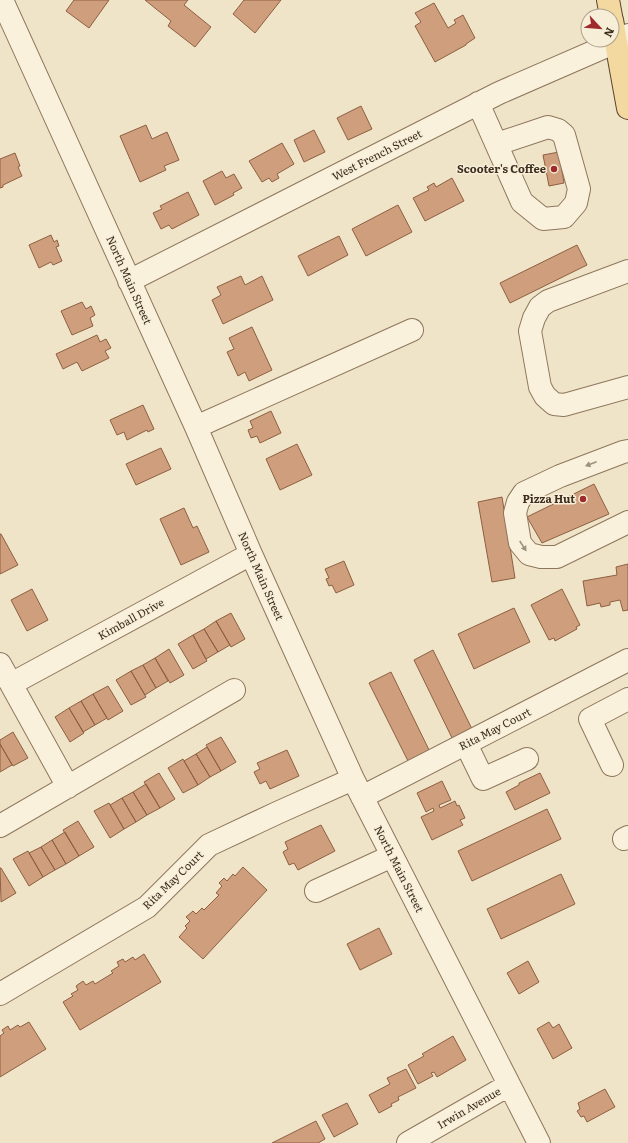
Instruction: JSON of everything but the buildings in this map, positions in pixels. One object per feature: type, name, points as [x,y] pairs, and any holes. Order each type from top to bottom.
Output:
[{"type":"main road","points":[[622,38],[628,108]]},
{"type":"street","name":"North Main Street","points":[[2,0],[358,788],[539,1143]]},
{"type":"street","name":"West French Street","points":[[129,281],[478,103],[622,38]]},
{"type":"street","points":[[478,103],[497,144]]},
{"type":"street","points":[[628,270],[548,301],[540,307],[534,318],[530,331],[540,387],[545,396],[554,404],[564,405],[628,387]]},
{"type":"street","points":[[196,427],[412,330]]},
{"type":"street","points":[[628,451],[560,476],[524,493],[518,502],[515,513],[520,543],[529,554],[541,557],[557,558],[628,522]]},
{"type":"street","name":"Kimball Drive","points":[[11,684],[251,554]]},
{"type":"street","name":"Rita May Court","points":[[0,994],[147,907],[210,845],[277,813],[358,788],[466,744],[628,660]]},
{"type":"street","points":[[0,664],[68,787]]},
{"type":"street","points":[[0,826],[234,690]]},
{"type":"street","points":[[612,765],[590,720],[628,699]]},
{"type":"street","points":[[466,744],[483,779],[527,759]]},
{"type":"street","points":[[316,891],[392,856]]},
{"type":"street","name":"Irwin Avenue","points":[[408,1143],[509,1085]]},
{"type":"place","name":"Scooter's Coffee","points":[[554,169]]},
{"type":"place","name":"Pizza Hut","points":[[583,499]]}]
